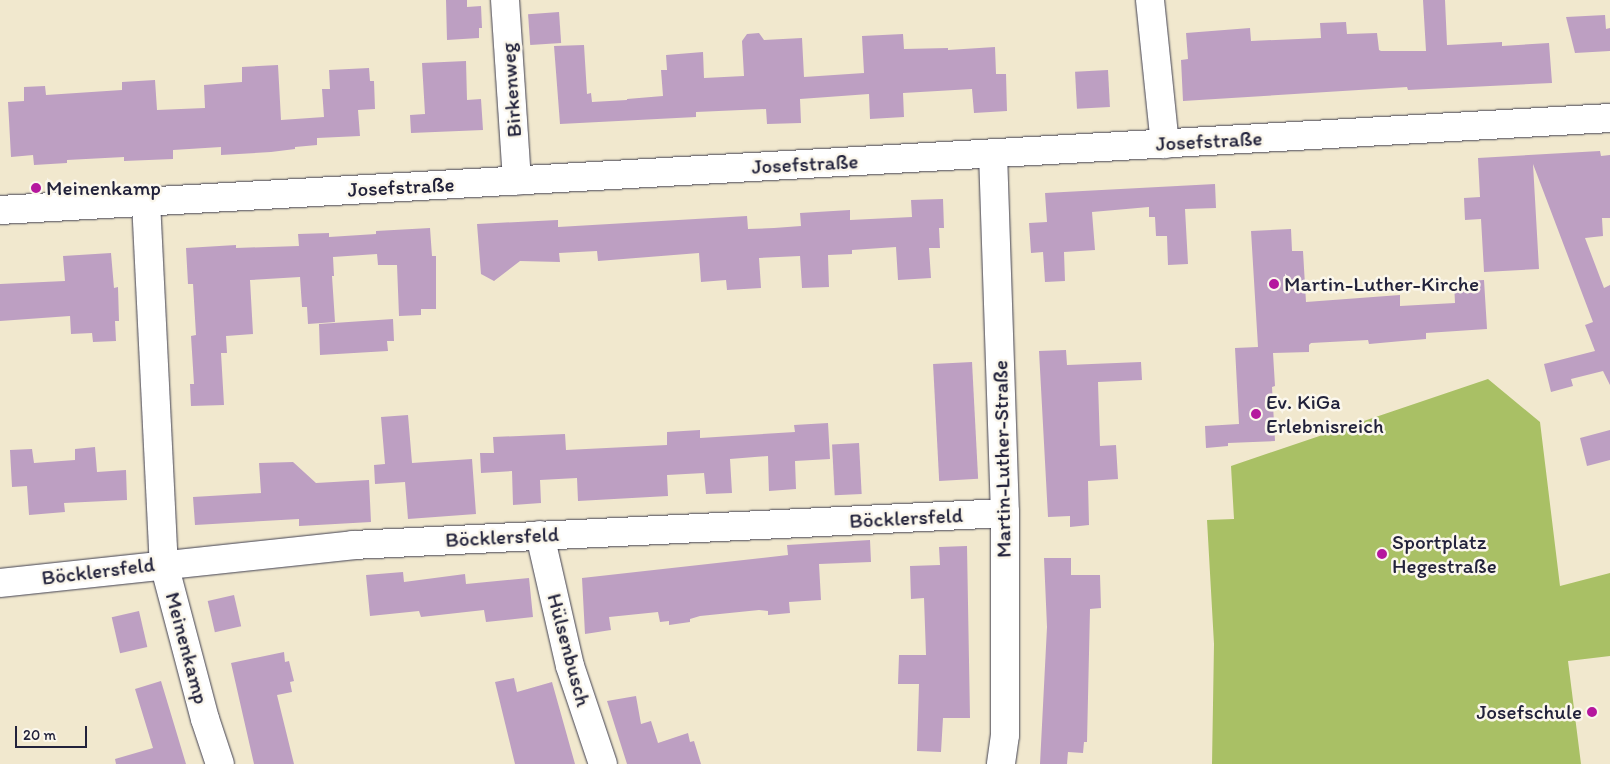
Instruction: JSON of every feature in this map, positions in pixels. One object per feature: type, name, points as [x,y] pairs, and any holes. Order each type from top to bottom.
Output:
[{"type":"street","name":"Birkenweg","points":[[505,0],[517,181]]},
{"type":"street","points":[[1150,0],[1165,144]]},
{"type":"street","name":"Josefstraße","points":[[0,210],[1610,118]]},
{"type":"street","name":"Martin-Luther-Straße","points":[[993,153],[1005,513],[1005,736],[1001,764]]},
{"type":"street","name":"Meinenkamp","points":[[146,201],[164,564],[205,719],[220,764]]},
{"type":"street","name":"Böcklersfeld","points":[[0,583],[353,545],[1005,513]]},
{"type":"street","name":"Hülsenbusch","points":[[540,535],[570,666],[604,764]]},
{"type":"green space","name":"Sportplatz Hegestraße","points":[[1488,379],[1540,422],[1560,586],[1610,573],[1610,656],[1568,661],[1581,764],[1212,764],[1214,644],[1207,520],[1234,519],[1231,466]]},
{"type":"building","points":[[446,0],[467,0],[467,7],[481,6],[482,28],[479,28],[479,38],[447,40]]},
{"type":"building","points":[[1423,0],[1445,0],[1447,45],[1502,42],[1502,46],[1549,43],[1552,83],[1408,90],[1407,87],[1183,101],[1181,60],[1188,59],[1186,33],[1250,28],[1251,41],[1321,38],[1320,23],[1346,22],[1347,34],[1377,33],[1379,50],[1381,51],[1426,51]]},
{"type":"building","points":[[559,12],[561,43],[530,45],[528,14]]},
{"type":"building","points":[[1605,15],[1606,29],[1610,28],[1610,51],[1575,53],[1566,17]]},
{"type":"building","points":[[759,33],[764,40],[802,38],[804,77],[864,73],[862,36],[903,34],[904,49],[948,48],[948,50],[995,47],[996,74],[1006,74],[1007,111],[974,113],[972,89],[903,93],[904,117],[870,119],[869,94],[800,99],[801,123],[767,124],[766,109],[696,112],[696,117],[560,124],[554,46],[584,45],[587,94],[591,93],[592,102],[627,100],[663,96],[661,70],[667,70],[666,55],[703,52],[704,78],[744,76],[742,41],[747,34]]},
{"type":"building","points":[[466,61],[467,100],[481,99],[483,130],[411,133],[410,115],[425,114],[422,63]]},
{"type":"building","points":[[278,65],[281,120],[324,117],[322,89],[330,89],[329,70],[369,68],[370,81],[374,81],[375,109],[358,110],[360,136],[317,138],[317,145],[271,152],[221,155],[221,147],[173,150],[173,159],[124,161],[124,157],[67,160],[67,163],[34,165],[33,155],[11,157],[8,102],[24,101],[24,87],[45,86],[46,95],[122,90],[122,82],[155,80],[157,110],[205,108],[204,85],[242,82],[242,67]]},
{"type":"building","points":[[1108,70],[1110,107],[1077,109],[1075,72]]},
{"type":"building","points":[[1600,151],[1601,156],[1610,155],[1610,218],[1602,218],[1603,236],[1585,238],[1604,288],[1610,285],[1610,385],[1603,371],[1571,379],[1573,386],[1551,392],[1544,364],[1595,351],[1585,325],[1593,322],[1533,164],[1539,269],[1484,272],[1481,219],[1465,220],[1464,198],[1480,197],[1478,158]]},
{"type":"building","points":[[1215,184],[1216,208],[1185,209],[1188,264],[1168,265],[1167,236],[1156,236],[1155,217],[1149,217],[1149,207],[1092,212],[1095,250],[1064,252],[1065,281],[1045,282],[1043,252],[1031,253],[1029,223],[1047,222],[1045,193]]},
{"type":"building","points":[[943,199],[944,228],[939,228],[940,248],[929,248],[931,278],[898,280],[896,247],[852,250],[852,254],[828,255],[829,287],[802,288],[800,256],[759,258],[761,288],[727,290],[726,280],[701,282],[699,253],[598,261],[597,251],[559,253],[560,262],[520,261],[494,281],[481,274],[477,224],[558,220],[558,227],[747,216],[748,229],[774,228],[801,226],[800,213],[850,210],[850,220],[912,217],[911,200]]},
{"type":"building","points":[[430,228],[432,256],[436,256],[436,309],[421,309],[421,315],[399,316],[397,265],[378,265],[377,254],[333,257],[334,276],[332,276],[335,322],[308,324],[307,307],[302,307],[300,277],[250,280],[253,334],[226,336],[227,353],[221,353],[224,405],[191,406],[190,384],[194,384],[191,336],[196,335],[193,284],[188,284],[186,248],[236,245],[236,248],[299,246],[298,234],[329,233],[329,237],[376,234],[376,231]]},
{"type":"building","points":[[1291,229],[1292,251],[1303,251],[1306,302],[1400,295],[1400,306],[1455,303],[1454,282],[1484,280],[1487,329],[1426,333],[1426,339],[1369,344],[1368,340],[1311,343],[1309,345],[1309,352],[1273,353],[1275,386],[1272,387],[1275,441],[1228,443],[1228,446],[1206,448],[1205,426],[1239,424],[1235,348],[1258,347],[1251,231]]},
{"type":"building","points":[[111,253],[114,288],[118,287],[119,321],[115,321],[116,341],[93,342],[92,333],[71,334],[70,316],[0,321],[0,284],[65,281],[63,256]]},
{"type":"building","points":[[393,319],[394,341],[387,341],[388,351],[320,355],[319,324]]},
{"type":"building","points":[[1066,350],[1067,365],[1141,362],[1142,380],[1098,382],[1100,446],[1116,445],[1118,479],[1088,481],[1089,525],[1070,527],[1070,516],[1048,517],[1039,351]]},
{"type":"building","points":[[972,362],[978,479],[939,481],[933,364]]},
{"type":"building","points":[[408,415],[412,463],[472,459],[476,514],[408,519],[405,482],[375,484],[374,465],[385,464],[381,417]]},
{"type":"building","points":[[828,423],[830,459],[795,461],[796,489],[769,491],[768,456],[730,459],[732,493],[706,494],[704,473],[667,475],[668,496],[578,501],[577,478],[540,480],[541,503],[513,505],[512,471],[481,473],[480,453],[494,453],[493,437],[565,434],[566,450],[667,445],[667,432],[700,430],[700,438],[795,432],[794,425]]},
{"type":"building","points":[[1610,430],[1610,460],[1587,466],[1580,438]]},
{"type":"building","points":[[859,443],[862,494],[835,495],[832,444]]},
{"type":"building","points":[[95,447],[97,472],[126,470],[127,500],[64,503],[65,512],[29,515],[27,486],[12,487],[10,450],[32,449],[34,463],[75,460],[75,449]]},
{"type":"building","points":[[293,462],[316,483],[369,480],[371,522],[299,526],[299,519],[195,525],[193,497],[261,493],[259,463]]},
{"type":"building","points":[[870,540],[871,562],[819,564],[821,600],[789,602],[790,613],[768,615],[768,611],[759,610],[700,616],[690,619],[690,622],[669,625],[669,621],[660,622],[658,612],[609,617],[611,630],[585,634],[582,578],[788,555],[787,545]]},
{"type":"building","points":[[967,546],[970,718],[943,718],[941,752],[917,751],[919,684],[898,684],[899,655],[926,655],[924,598],[911,599],[910,566],[940,565],[939,547]]},
{"type":"building","points":[[1044,558],[1071,558],[1071,575],[1100,575],[1101,608],[1090,609],[1087,742],[1084,742],[1083,753],[1068,752],[1067,764],[1040,764],[1047,627]]},
{"type":"building","points":[[403,572],[404,582],[465,574],[466,584],[529,578],[533,617],[486,622],[484,610],[421,617],[419,611],[370,616],[366,575]]},
{"type":"building","points":[[234,595],[241,626],[215,632],[208,601]]},
{"type":"building","points":[[139,611],[147,647],[120,653],[112,617]]},
{"type":"building","points":[[284,652],[285,662],[289,661],[294,681],[290,682],[292,692],[277,695],[294,764],[254,764],[231,663]]},
{"type":"building","points":[[514,678],[517,692],[552,682],[575,764],[515,764],[495,682]]},
{"type":"building","points":[[161,681],[186,764],[116,764],[115,759],[153,748],[135,689]]},
{"type":"building","points":[[636,696],[641,724],[651,721],[658,743],[688,733],[690,742],[694,741],[701,764],[627,764],[607,701]]},
{"type":"place","name":"Meinenkamp","points":[[36,188]]},
{"type":"place","name":"Martin-Luther-Kirche","points":[[1274,284]]},
{"type":"place","name":"Ev. KiGa Erlebnisreich","points":[[1256,414]]},
{"type":"place","name":"Sportplatz Hegestraße","points":[[1382,554]]},
{"type":"place","name":"Josefschule","points":[[1592,712]]}]
